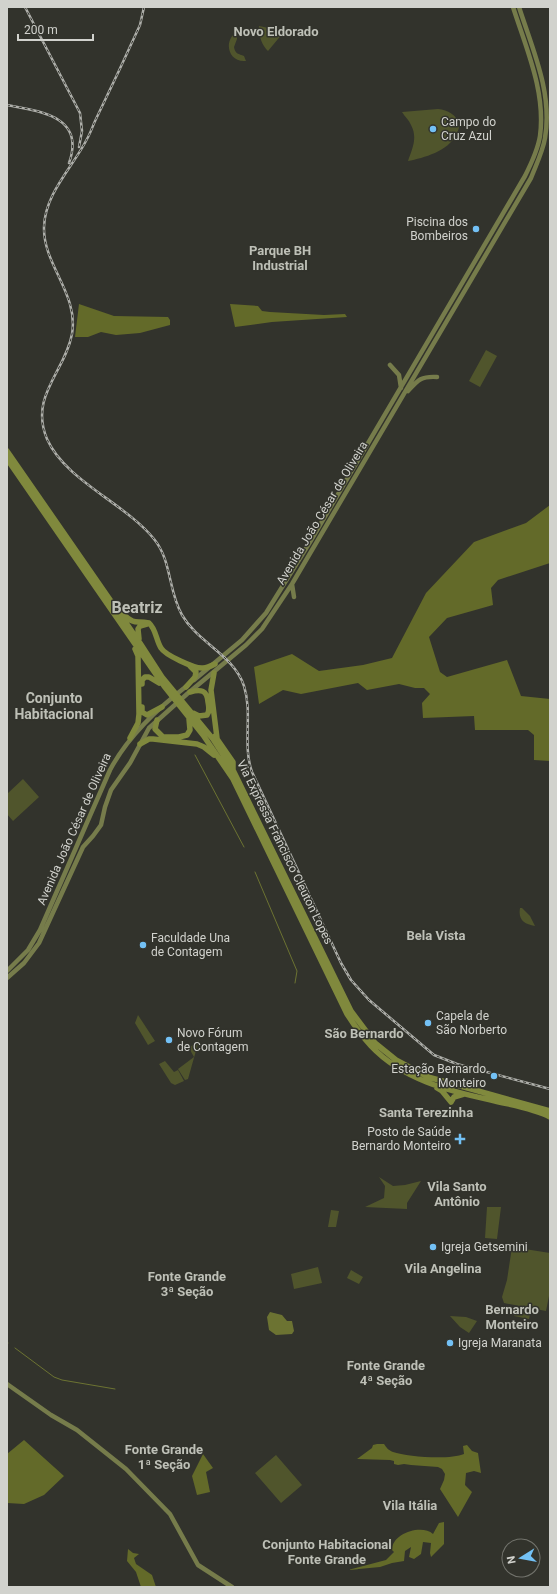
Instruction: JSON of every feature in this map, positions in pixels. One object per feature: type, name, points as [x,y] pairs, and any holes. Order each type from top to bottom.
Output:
[{"type":"highway","name":"Via Expressa Francisco Cleuton Lopes","points":[[7,451],[162,677],[191,716],[233,780],[347,1014],[372,1047],[411,1076],[428,1083],[447,1086]]},
{"type":"highway","name":"Via Expressa Francisco Cleuton Lopes","points":[[7,459],[164,686],[215,742],[233,770],[331,971],[351,1011],[362,1028],[375,1043],[396,1060],[447,1086]]},
{"type":"highway","points":[[113,605],[134,623],[149,623],[154,630],[162,650],[168,655],[200,668],[216,663]]},
{"type":"highway","points":[[140,643],[138,629],[140,626],[147,624],[152,631],[160,652],[166,657],[195,669],[195,677],[184,689]]},
{"type":"highway","points":[[130,738],[138,723],[140,714],[138,656],[132,639]]},
{"type":"highway","points":[[214,673],[211,690],[217,738]]},
{"type":"highway","points":[[164,686],[149,676],[142,680],[142,712],[149,715],[164,705]]},
{"type":"highway","points":[[157,720],[155,729],[163,737],[180,737],[187,735],[190,730],[191,716],[196,714],[199,716],[205,716],[209,712],[208,697],[205,692],[200,690],[188,693]]},
{"type":"highway","points":[[199,716],[217,738],[233,762],[233,770]]},
{"type":"highway","points":[[140,744],[149,739],[197,744],[204,747],[222,762]]},
{"type":"highway","points":[[428,1083],[442,1091],[451,1102],[454,1097],[469,1094]]},
{"type":"highway","points":[[447,1086],[469,1094],[550,1117]]},
{"type":"highway","points":[[447,1086],[550,1111]]},
{"type":"highway","points":[[505,1103],[511,1106],[514,1111]]},
{"type":"main road","name":"Avenida João César de Oliveira","points":[[7,978],[24,963],[39,943],[83,847],[101,825],[105,807],[112,790],[130,763],[149,728],[188,693],[222,666],[262,629],[292,584],[402,397],[411,377],[525,176],[540,137],[541,107],[538,88],[513,7]]},
{"type":"main road","name":"Avenida João César de Oliveira","points":[[448,313],[531,178],[545,139],[546,105],[544,86],[519,7]]},
{"type":"main road","points":[[390,365],[399,375],[401,388]]},
{"type":"main road","points":[[402,397],[421,378],[426,376],[437,376]]},
{"type":"main road","name":"Avenida João César de Oliveira","points":[[7,971],[28,950],[40,930],[110,770],[121,750],[130,738],[164,705],[216,663],[257,624],[266,613],[310,542],[401,388],[411,377]]},
{"type":"main road","points":[[292,584],[294,597]]},
{"type":"main road","points":[[84,832],[88,836],[93,836]]},
{"type":"main road","points":[[7,1384],[51,1415],[77,1430],[126,1469],[170,1514],[198,1565],[232,1587]]},
{"type":"shaded area","points":[[259,26],[283,31],[268,51],[261,40]]},
{"type":"shaded area","points":[[240,30],[241,32],[237,34],[234,47],[236,52],[244,56],[246,61],[240,61],[235,58],[229,49],[231,38]]},
{"type":"shaded area","points":[[438,109],[445,110],[456,118],[460,124],[457,134],[452,141],[435,153],[408,161],[413,148],[414,134],[410,123],[402,112]]},
{"type":"shaded area","points":[[79,304],[114,316],[168,317],[170,320],[170,325],[140,333],[116,335],[101,332],[88,337],[75,337]]},
{"type":"shaded area","points":[[230,304],[258,306],[262,311],[270,312],[324,315],[345,314],[347,317],[272,322],[235,327]]},
{"type":"shaded area","points":[[486,350],[497,356],[480,387],[469,381]]},
{"type":"shaded area","points":[[550,505],[550,563],[498,580],[491,588],[493,605],[447,618],[429,637],[440,672],[447,677],[507,660],[521,696],[550,699],[550,761],[534,760],[534,735],[528,730],[475,730],[474,716],[423,718],[422,703],[430,694],[424,688],[415,688],[399,684],[367,690],[358,683],[301,694],[283,690],[259,704],[254,667],[292,654],[319,671],[363,665],[392,658],[426,593],[474,542],[526,523]]},
{"type":"shaded area","points":[[23,779],[39,797],[13,821],[7,814],[7,794]]},
{"type":"shaded area","points":[[520,908],[522,908],[530,916],[535,926],[523,921],[520,916]]},
{"type":"shaded area","points":[[138,1015],[155,1041],[148,1045],[135,1023]]},
{"type":"shaded area","points":[[199,1040],[188,1079],[185,1080],[178,1069],[194,1057],[189,1048]]},
{"type":"shaded area","points":[[165,1061],[174,1072],[178,1070],[184,1081],[175,1085],[171,1083],[159,1064]]},
{"type":"shaded area","points":[[379,1177],[393,1186],[421,1181],[407,1203],[407,1209],[365,1207],[384,1198],[385,1186]]},
{"type":"shaded area","points":[[487,1207],[501,1207],[497,1239],[485,1238]]},
{"type":"shaded area","points":[[331,1210],[339,1211],[336,1227],[328,1227]]},
{"type":"shaded area","points":[[512,1247],[550,1253],[550,1291],[546,1311],[504,1303],[502,1297],[507,1280]]},
{"type":"shaded area","points":[[318,1267],[322,1283],[294,1289],[291,1274]]},
{"type":"shaded area","points":[[351,1270],[363,1277],[359,1284],[347,1278]]},
{"type":"shaded area","points":[[516,1306],[531,1310],[529,1319],[514,1316]]},
{"type":"shaded area","points":[[270,1312],[282,1315],[287,1321],[292,1321],[294,1331],[292,1334],[276,1335],[269,1330],[267,1317]]},
{"type":"shaded area","points":[[450,1316],[466,1317],[477,1321],[469,1333],[460,1327]]},
{"type":"shaded area","points":[[24,1440],[64,1476],[44,1495],[24,1504],[7,1503],[7,1454]]},
{"type":"shaded area","points":[[384,1444],[388,1449],[399,1454],[418,1456],[458,1456],[464,1454],[463,1446],[467,1445],[472,1451],[478,1453],[481,1473],[474,1471],[466,1473],[465,1485],[472,1492],[458,1517],[440,1489],[445,1474],[442,1469],[438,1467],[404,1464],[398,1465],[394,1464],[394,1461],[390,1460],[357,1459],[372,1448],[373,1445]]},
{"type":"shaded area","points":[[203,1454],[213,1468],[206,1472],[210,1492],[197,1495],[192,1476]]},
{"type":"shaded area","points":[[276,1455],[302,1485],[281,1503],[255,1473]]},
{"type":"shaded area","points":[[444,1522],[444,1544],[431,1557],[431,1543],[423,1542],[421,1554],[414,1559],[409,1557],[411,1547],[405,1551],[404,1561],[380,1567],[348,1570],[386,1560],[394,1552],[392,1550],[393,1544],[402,1535],[415,1530],[428,1531],[433,1534],[439,1523]]},
{"type":"shaded area","points":[[128,1549],[133,1553],[139,1554],[134,1558],[136,1564],[152,1575],[156,1587],[141,1587],[136,1572],[127,1561]]},
{"type":"waterway","points":[[195,755],[244,847]]},
{"type":"waterway","points":[[255,872],[297,971],[295,983]]},
{"type":"waterway","points":[[15,1348],[54,1377],[62,1380],[115,1389]]},
{"type":"railway","points":[[25,7],[80,113],[82,131],[79,147]]},
{"type":"railway","points":[[144,7],[140,25],[90,134],[54,192],[46,215],[44,227],[45,241],[54,267],[66,293],[73,319],[72,334],[68,348],[50,385],[42,410],[43,424],[47,439],[56,454],[67,467],[128,514],[154,539],[164,557],[174,596],[182,615],[197,634],[224,657],[239,675],[247,697],[247,740],[249,761],[252,772],[341,963],[351,980],[369,1000],[434,1055],[457,1064],[550,1089]]},
{"type":"railway","points":[[7,105],[45,114],[56,119],[65,126],[71,135],[73,147],[69,163]]},
{"type":"place","name":"Campo do Cruz Azul","points":[[433,129]]},
{"type":"place","name":"Piscina dos Bombeiros","points":[[476,229]]},
{"type":"place","name":"Faculdade Una de Contagem","points":[[143,945]]},
{"type":"place","name":"Capela de São Norberto","points":[[428,1023]]},
{"type":"place","name":"Novo Fórum de Contagem","points":[[169,1040]]},
{"type":"place","name":"Estação Bernardo Monteiro","points":[[494,1076]]},
{"type":"place","name":"Posto de Saúde Bernardo Monteiro","points":[[460,1139]]},
{"type":"place","name":"Igreja Getsemini","points":[[433,1247]]},
{"type":"place","name":"Igreja Maranata","points":[[450,1343]]},
{"type":"district","name":"Novo Eldorado","points":[[276,31]]},
{"type":"district","name":"Parque BH Industrial","points":[[280,258]]},
{"type":"district","name":"Beatriz","points":[[137,607]]},
{"type":"district","name":"Conjunto Habitacional","points":[[54,706]]},
{"type":"district","name":"Bela Vista","points":[[436,935]]},
{"type":"district","name":"São Bernardo","points":[[364,1033]]},
{"type":"district","name":"Santa Terezinha","points":[[426,1112]]},
{"type":"district","name":"Vila Santo Antônio","points":[[457,1194]]},
{"type":"district","name":"Vila Angelina","points":[[443,1268]]},
{"type":"district","name":"Fonte Grande 3ª Seção","points":[[187,1284]]},
{"type":"district","name":"Bernardo Monteiro","points":[[512,1316]]},
{"type":"district","name":"Fonte Grande 4ª Seção","points":[[386,1372]]},
{"type":"district","name":"Fonte Grande 1ª Seção","points":[[164,1456]]},
{"type":"district","name":"Vila Itália","points":[[410,1505]]},
{"type":"district","name":"Conjunto Habitacional Fonte Grande","points":[[327,1552]]}]
